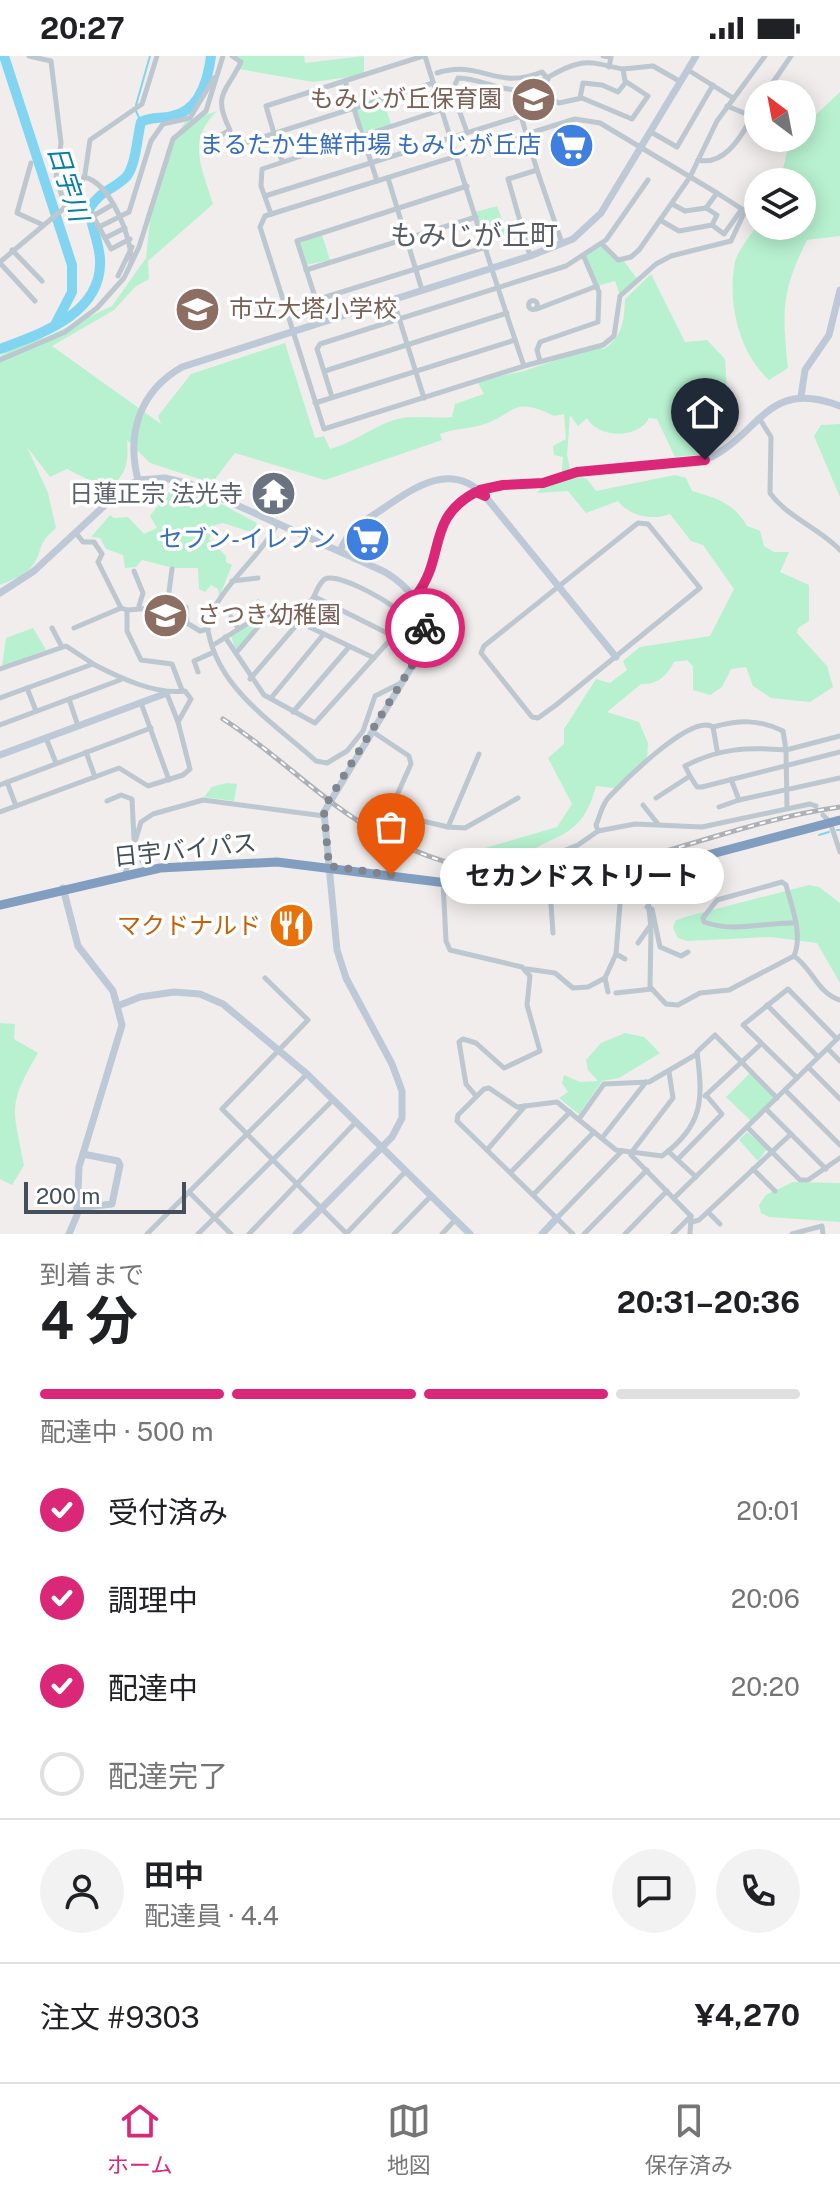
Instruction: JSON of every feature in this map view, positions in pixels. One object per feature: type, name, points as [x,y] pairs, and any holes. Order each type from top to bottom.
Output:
[{"type":"highway","name":"日宇バイパス","points":[[0,905],[149,870],[277,862],[329,866],[487,888],[549,889],[622,878],[831,819]]},
{"type":"street","points":[[29,56],[51,61],[61,143],[56,177],[64,210]]},
{"type":"street","points":[[35,301],[0,262],[41,224],[75,199],[84,177],[90,140],[139,106],[150,84],[157,56]]},
{"type":"street","points":[[99,227],[129,212],[151,141],[163,124],[190,118],[206,97],[223,56]]},
{"type":"street","points":[[214,139],[230,130],[220,108],[222,91],[241,62],[232,56]]},
{"type":"street","points":[[282,161],[266,106],[424,56],[524,366]]},
{"type":"street","points":[[603,56],[611,57],[609,67]]},
{"type":"street","points":[[138,480],[134,451],[137,419],[157,384],[182,367],[562,244],[601,213],[696,56]]},
{"type":"street","points":[[602,244],[618,260],[631,257],[690,177],[727,106],[765,56]]},
{"type":"street","points":[[775,80],[791,56]]},
{"type":"street","points":[[458,78],[518,90],[581,63],[623,69],[653,66],[681,82]]},
{"type":"street","points":[[0,360],[65,332],[97,308],[131,268],[173,139],[206,111],[220,64]]},
{"type":"street","points":[[457,69],[458,78],[452,91],[467,132]]},
{"type":"street","points":[[437,73],[472,69],[503,79],[531,77],[542,72],[553,100],[559,103],[580,98],[636,118],[648,96],[626,82],[623,69]]},
{"type":"street","points":[[688,70],[733,98]]},
{"type":"street","points":[[501,89],[503,79]]},
{"type":"street","points":[[345,81],[377,181]]},
{"type":"street","points":[[580,98],[583,83],[602,85],[618,92],[626,82]]},
{"type":"street","points":[[235,146],[433,83]]},
{"type":"street","points":[[651,132],[677,147],[713,85]]},
{"type":"street","points":[[518,90],[521,116],[562,244]]},
{"type":"street","points":[[457,104],[486,93]]},
{"type":"street","points":[[727,106],[744,113]]},
{"type":"street","points":[[271,214],[262,169],[441,110]]},
{"type":"street","points":[[265,196],[521,116]]},
{"type":"street","points":[[588,119],[642,148],[742,209],[745,218],[731,241],[671,256],[656,264],[620,296],[614,336],[603,345],[540,361],[324,429],[260,227],[265,216],[528,132],[588,119]]},
{"type":"street","points":[[698,160],[712,161],[727,152],[744,132]]},
{"type":"street","points":[[31,163],[17,213],[41,224]]},
{"type":"street","points":[[530,256],[508,179],[537,170]]},
{"type":"street","points":[[84,177],[102,186],[125,228],[131,243],[131,268]]},
{"type":"street","points":[[388,178],[422,290]]},
{"type":"street","points":[[332,397],[317,349],[320,344],[542,275],[584,257],[602,244],[629,212],[648,180]]},
{"type":"street","points":[[316,300],[297,241],[467,186]]},
{"type":"street","points":[[706,208],[717,193]]},
{"type":"street","points":[[672,204],[685,211],[706,208],[717,215],[712,225]]},
{"type":"street","points":[[112,205],[93,216],[111,249],[131,243]]},
{"type":"street","points":[[660,220],[679,231],[712,225],[724,234],[742,209]]},
{"type":"street","points":[[306,270],[476,217]]},
{"type":"street","points":[[105,238],[125,228]]},
{"type":"street","points":[[118,276],[131,243]]},
{"type":"street","points":[[287,310],[486,247]]},
{"type":"street","points":[[12,250],[42,281]]},
{"type":"street","points":[[540,361],[537,350],[540,342],[598,322],[597,286],[584,257]]},
{"type":"street","points":[[537,309],[597,286]]},
{"type":"street","points":[[801,397],[805,370],[829,335],[840,290]]},
{"type":"street","points":[[393,298],[424,398]]},
{"type":"street","points":[[325,371],[507,313]]},
{"type":"street","points":[[315,403],[515,340]]},
{"type":"street","points":[[415,597],[431,570],[447,512],[476,492],[483,493],[503,485],[543,483],[577,472],[705,460],[723,450],[779,402],[801,397],[840,406]]},
{"type":"street","points":[[758,417],[771,437],[770,493],[786,510],[809,522],[840,550]]},
{"type":"street","points":[[340,551],[354,528],[424,482],[451,478],[483,493],[616,657]]},
{"type":"street","points":[[0,593],[34,571],[116,495],[138,480],[178,479],[393,577],[415,597],[425,625],[424,638],[402,683],[327,803],[324,816],[337,950],[346,978],[392,1064],[402,1091],[399,1128],[296,1234]]},
{"type":"street","points":[[638,523],[648,524],[700,588],[538,718],[532,717],[481,653],[484,646],[559,587],[638,523]]},
{"type":"street","points":[[277,525],[263,549],[231,581],[211,613],[208,629],[215,644],[214,652],[255,712],[321,763],[336,760],[356,741],[368,724],[375,696],[402,683]]},
{"type":"street","points":[[76,533],[83,542],[94,542],[102,554],[98,562],[124,609],[127,631],[141,660],[172,664],[182,690]]},
{"type":"street","points":[[167,607],[172,569]]},
{"type":"street","points":[[134,571],[143,593],[139,607]]},
{"type":"street","points":[[231,581],[258,578]]},
{"type":"street","points":[[215,644],[225,637],[238,628],[261,615],[315,597],[322,580],[327,578],[360,588],[402,612],[403,624],[320,720],[309,721],[264,695],[250,679],[225,637]]},
{"type":"street","points":[[169,580],[178,580]]},
{"type":"street","points":[[315,597],[393,636]]},
{"type":"street","points":[[258,602],[261,615]]},
{"type":"street","points":[[74,628],[124,609],[186,607],[187,623],[200,631],[208,629]]},
{"type":"street","points":[[292,607],[299,622],[374,658]]},
{"type":"street","points":[[236,653],[270,613]]},
{"type":"street","points":[[231,617],[238,628]]},
{"type":"street","points":[[250,679],[299,622]]},
{"type":"street","points":[[52,628],[62,647]]},
{"type":"street","points":[[271,698],[323,635]]},
{"type":"street","points":[[0,669],[62,647],[71,648],[121,680]]},
{"type":"street","points":[[293,712],[349,647]]},
{"type":"street","points":[[198,672],[194,661],[214,652]]},
{"type":"street","points":[[0,698],[93,664]]},
{"type":"street","points":[[0,725],[121,680],[139,681],[167,693],[190,765],[183,775],[145,786],[119,768],[0,812]]},
{"type":"street","points":[[27,688],[36,711]]},
{"type":"street","points":[[0,755],[182,690],[189,692],[191,699],[178,722]]},
{"type":"street","points":[[69,699],[78,726]]},
{"type":"street","points":[[141,703],[169,780]]},
{"type":"street","points":[[598,831],[596,825],[607,799],[666,744],[701,724],[713,727],[743,721],[765,723],[783,731],[787,808]]},
{"type":"street","points":[[713,727],[717,750]]},
{"type":"street","points":[[0,785],[151,728]]},
{"type":"street","points":[[373,732],[409,756],[411,764],[392,806],[397,815],[465,828],[518,798]]},
{"type":"street","points":[[840,736],[786,750],[756,747],[717,750],[685,766],[690,776],[702,787],[840,752]]},
{"type":"street","points":[[46,738],[56,764]]},
{"type":"street","points":[[86,752],[95,777]]},
{"type":"street","points":[[448,827],[479,754]]},
{"type":"street","points":[[656,798],[690,776]]},
{"type":"street","points":[[719,807],[840,778]]},
{"type":"street","points":[[731,779],[739,800]]},
{"type":"street","points":[[7,782],[16,806]]},
{"type":"street","points":[[107,801],[125,794],[132,799],[134,840]]},
{"type":"street","points":[[125,874],[134,840],[146,817],[203,800],[324,816]]},
{"type":"street","points":[[643,805],[659,825]]},
{"type":"street","points":[[540,860],[578,845],[611,826],[702,827],[787,808],[816,806]]},
{"type":"street","points":[[831,819],[840,852]]},
{"type":"street","points":[[132,848],[137,859],[149,870]]},
{"type":"street","points":[[645,872],[652,989],[666,1004],[678,1005],[700,993],[741,986],[766,968],[794,956],[799,943],[795,923],[786,885],[782,882],[717,900],[703,918],[704,922],[726,930],[769,922],[795,923]]},
{"type":"street","points":[[443,882],[446,941],[450,950],[555,973],[573,988],[588,987],[605,978],[616,954],[622,878]]},
{"type":"street","points":[[63,888],[78,946],[109,983],[120,1005],[120,1038],[77,1177],[77,1208],[69,1234]]},
{"type":"street","points":[[549,889],[553,933]]},
{"type":"street","points":[[647,907],[652,909],[660,947],[681,956],[688,952]]},
{"type":"street","points":[[638,943],[650,925]]},
{"type":"street","points":[[616,954],[625,959]]},
{"type":"street","points":[[794,956],[829,996],[840,1000]]},
{"type":"street","points":[[476,1096],[466,1084],[459,1042],[476,1043],[504,1068],[540,1051],[527,1005],[530,976],[526,969]]},
{"type":"street","points":[[265,978],[308,1020],[222,1109],[346,1234],[406,1171]]},
{"type":"street","points":[[605,978],[612,993],[652,989]]},
{"type":"street","points":[[674,1198],[828,1049],[838,1037],[788,989],[743,1025],[797,1078]]},
{"type":"street","points":[[120,1005],[154,994],[187,993],[210,997],[223,1004],[307,1074],[470,1234]]},
{"type":"street","points":[[767,1005],[818,1057]]},
{"type":"street","points":[[579,1119],[604,1084],[646,1082],[669,1072],[697,1054],[715,1035],[777,1098]]},
{"type":"street","points":[[704,1097],[761,1044]]},
{"type":"street","points":[[828,1049],[840,1061]]},
{"type":"street","points":[[573,1234],[457,1121],[458,1115],[476,1096],[489,1088],[517,1107],[557,1102],[622,1151],[662,1156],[699,1112],[704,1097],[697,1054]]},
{"type":"street","points":[[808,1067],[840,1099]]},
{"type":"street","points":[[630,1154],[673,1098],[669,1072]]},
{"type":"street","points":[[147,1234],[307,1074]]},
{"type":"street","points":[[602,1138],[646,1082]]},
{"type":"street","points":[[785,1090],[840,1145]]},
{"type":"street","points":[[679,1158],[722,1114],[704,1097]]},
{"type":"street","points":[[198,1234],[333,1100]]},
{"type":"street","points":[[487,1150],[525,1106]]},
{"type":"street","points":[[766,1109],[826,1169]]},
{"type":"street","points":[[511,1172],[570,1112]]},
{"type":"street","points":[[249,1234],[356,1122]]},
{"type":"street","points":[[747,1127],[800,1180],[808,1180],[840,1158]]},
{"type":"street","points":[[534,1194],[595,1132]]},
{"type":"street","points":[[673,1234],[691,1219],[708,1212],[791,1134]]},
{"type":"street","points":[[542,1234],[622,1151]]},
{"type":"street","points":[[668,1151],[696,1177]]},
{"type":"street","points":[[77,1208],[112,1204],[120,1165],[118,1161],[83,1154]]},
{"type":"street","points":[[630,1154],[691,1219],[690,1234]]},
{"type":"street","points":[[753,1169],[775,1191]]},
{"type":"street","points":[[584,1234],[647,1170]]},
{"type":"street","points":[[625,1234],[667,1191]]},
{"type":"street","points":[[189,1192],[231,1234]]},
{"type":"street","points":[[394,1234],[431,1196]]},
{"type":"street","points":[[708,1212],[720,1224]]},
{"type":"street","points":[[442,1234],[455,1220]]},
{"type":"street","points":[[792,1234],[822,1226],[823,1234]]},
{"type":"green space","points":[[237,56],[304,56],[305,63],[364,56],[364,75],[313,82],[239,69]]},
{"type":"green space","points":[[840,92],[840,236],[816,239],[816,168],[783,168],[787,152],[816,152],[816,115]]},
{"type":"green space","points":[[383,100],[392,127],[363,136],[354,109]]},
{"type":"green space","points":[[217,111],[207,122],[199,144],[201,167],[213,204],[148,261],[149,279],[135,287],[114,310],[52,346],[161,424],[158,416],[191,374],[285,343],[315,438],[324,436],[330,449],[394,420],[452,417],[455,404],[484,394],[477,381],[524,371],[595,347],[604,349],[615,339],[621,327],[625,299],[651,274],[685,342],[707,340],[725,359],[729,427],[720,445],[708,454],[675,457],[657,419],[649,418],[637,430],[618,434],[600,430],[587,418],[578,426],[570,415],[567,455],[571,474],[587,479],[596,491],[675,475],[686,478],[692,491],[724,502],[747,526],[760,531],[764,546],[774,552],[789,552],[780,572],[809,585],[809,621],[798,628],[797,633],[827,666],[833,687],[810,702],[771,698],[753,686],[746,667],[731,669],[722,687],[710,695],[693,690],[693,666],[687,660],[674,662],[661,679],[641,684],[607,712],[639,722],[648,743],[647,759],[615,788],[596,786],[589,806],[572,829],[539,846],[514,866],[491,866],[458,856],[557,827],[572,804],[548,758],[564,744],[564,729],[596,679],[610,683],[627,670],[623,661],[640,647],[710,636],[734,589],[703,545],[691,541],[670,514],[642,516],[618,501],[586,513],[568,491],[537,493],[542,487],[561,480],[563,457],[554,455],[553,446],[566,439],[564,414],[554,416],[529,407],[514,409],[478,426],[440,434],[442,440],[325,480],[235,453],[212,483],[150,463],[127,440],[125,468],[109,490],[67,469],[50,477],[27,447],[48,493],[56,528],[45,539],[30,569],[0,585],[0,356],[16,346],[44,338],[112,306],[146,258],[152,199],[162,182],[166,151],[185,122]]},
{"type":"green space","points":[[497,206],[508,235],[484,243],[475,212]]},
{"type":"green space","points":[[322,235],[330,260],[306,265],[300,243]]},
{"type":"green space","points":[[747,240],[807,240],[788,288],[785,331],[788,368],[769,380],[750,356],[734,310],[733,277],[735,262]]},
{"type":"green space","points":[[602,244],[610,256],[623,260],[638,280],[620,296],[615,281],[597,286],[584,257]]},
{"type":"green space","points":[[840,424],[840,497],[814,436],[821,425]]},
{"type":"green space","points":[[173,486],[214,500],[257,523],[254,533],[223,523],[215,525],[209,539],[226,556],[226,562],[232,565],[219,597],[218,589],[211,585],[205,592],[199,589],[198,568],[173,568],[142,560],[136,567],[125,568],[123,555],[106,549],[100,538],[91,537],[110,515],[114,518],[128,517],[144,534],[157,528],[150,516]]},
{"type":"green space","points":[[262,617],[238,649],[235,648],[231,636]]},
{"type":"green space","points":[[33,628],[46,650],[2,666],[6,638]]},
{"type":"green space","points":[[237,784],[234,801],[204,797],[212,787]]},
{"type":"green space","points":[[809,885],[819,887],[840,903],[840,983],[817,943],[771,937],[687,941],[678,938],[673,928],[675,921],[685,917]]},
{"type":"green space","points":[[0,1023],[15,1024],[14,1039],[38,1053],[17,1096],[15,1118],[24,1165],[12,1185],[0,1179]]},
{"type":"green space","points":[[625,1033],[644,1037],[660,1053],[619,1078],[602,1081],[579,1114],[559,1098],[568,1092],[562,1083],[564,1075],[580,1082],[598,1081],[588,1070],[586,1060],[601,1043]]},
{"type":"green space","points":[[750,1073],[774,1098],[751,1121],[726,1097]]},
{"type":"green space","points":[[747,1132],[767,1149],[758,1161],[739,1140]]},
{"type":"green space","points":[[793,1182],[840,1183],[840,1222],[769,1217],[761,1213],[759,1205],[766,1195]]},
{"type":"waterway","name":"日宇川","points":[[4,56],[72,265],[72,292],[56,323]]},
{"type":"waterway","name":"日宇川","points":[[136,105],[150,56]]},
{"type":"waterway","name":"日宇川","points":[[0,349],[66,319],[91,294],[98,278],[100,259],[89,209],[101,195],[128,174],[134,161],[141,122],[181,113],[195,101],[204,84],[211,56]]},
{"type":"waterway","name":"日宇川","points":[[136,111],[141,122]]},
{"type":"waterway","points":[[819,835],[829,832]]},
{"type":"railway","points":[[223,719],[339,808],[380,834],[443,861],[501,873],[557,874],[612,865],[779,819],[840,807]]},
{"type":"way so far","points":[[391,875],[329,866],[324,812],[421,651],[425,628]]},
{"type":"place","name":"もみじが丘保育園","points":[[533,99]]},
{"type":"place","name":"まるたか生鮮市場 もみじが丘店","points":[[572,145]]},
{"type":"place","name":"市立大塔小学校","points":[[198,309]]},
{"type":"place","name":"日蓮正宗 法光寺","points":[[274,494]]},
{"type":"place","name":"セブン-イレブン","points":[[367,539]]},
{"type":"place","name":"さつき幼稚園","points":[[166,615]]},
{"type":"place","name":"セカンドストリート","points":[[391,875]]},
{"type":"place","name":"マクドナルド","points":[[292,926]]},
{"type":"district","name":"もみじが丘町","points":[[474,235]]},
{"type":"route","points":[[425,628],[415,597],[431,570],[447,512],[464,498],[476,492],[485,496],[480,490],[503,485],[543,483],[577,472],[705,460]]}]
